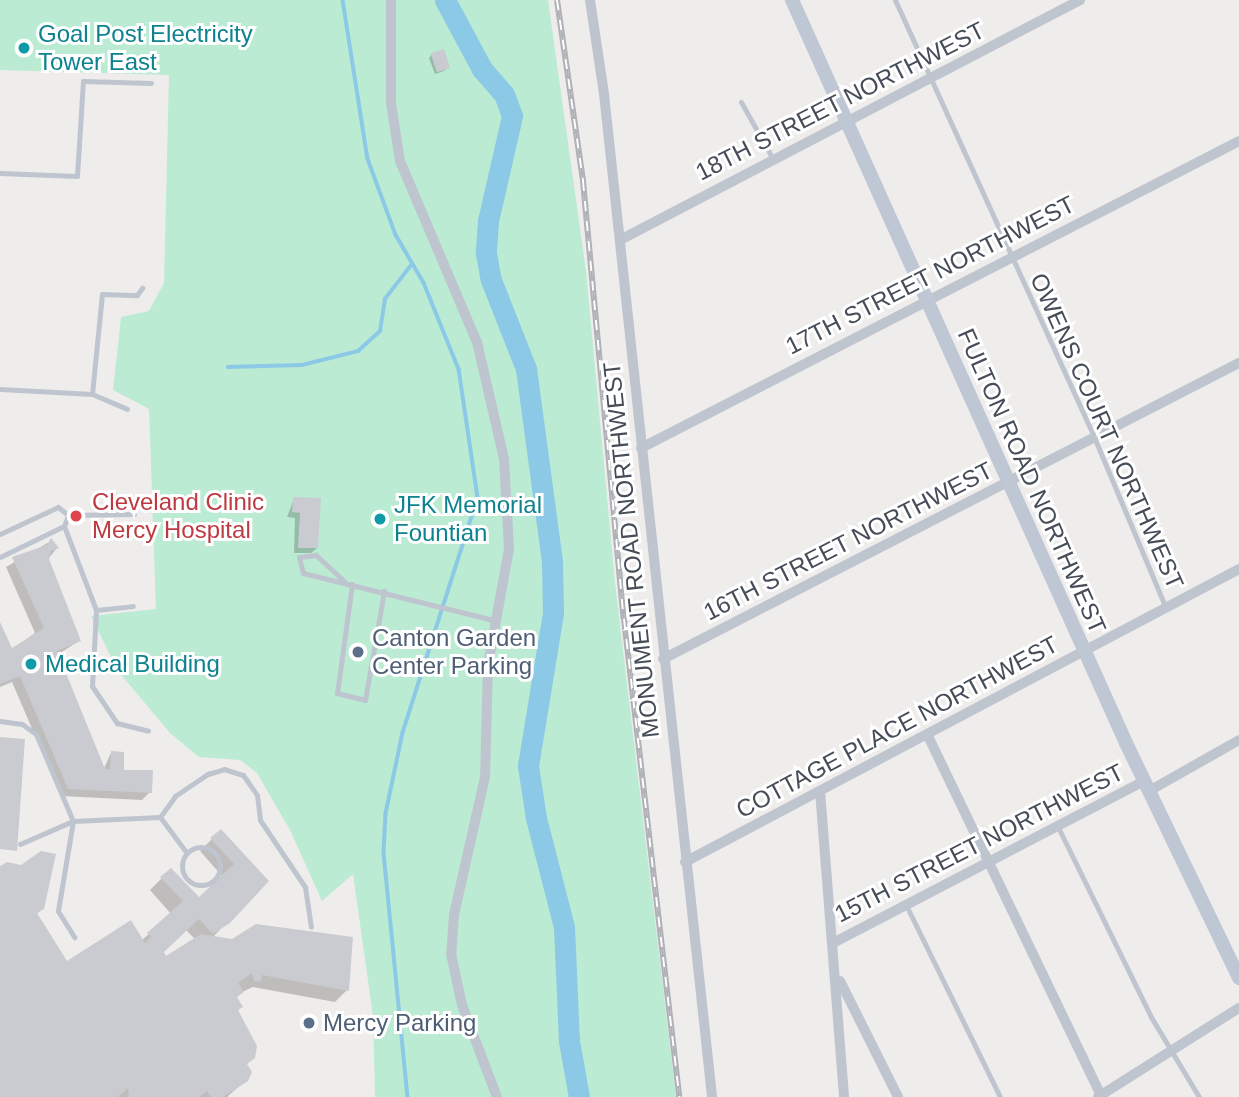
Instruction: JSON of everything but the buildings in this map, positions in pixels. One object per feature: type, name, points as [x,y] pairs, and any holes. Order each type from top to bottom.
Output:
[{"type":"main road","name":"FULTON ROAD NORTHWEST","points":[[792,0],[1007,482],[1147,786],[1238,972]]},
{"type":"street","points":[[391,0],[391,103],[400,161],[477,342],[501,436],[509,549],[485,688],[485,776],[454,915],[451,954],[462,1005],[497,1097]]},
{"type":"street","name":"MONUMENT ROAD NORTHWEST","points":[[590,0],[620,240],[712,1097]]},
{"type":"street","name":"18TH STREET NORTHWEST","points":[[620,240],[1080,0]]},
{"type":"street","name":"17TH STREET NORTHWEST","points":[[641,449],[1239,141]]},
{"type":"street","name":"16TH STREET NORTHWEST","points":[[663,659],[1239,363]]},
{"type":"street","name":"COTTAGE PLACE NORTHWEST","points":[[685,862],[928,736],[1239,569]]},
{"type":"street","points":[[928,736],[986,863],[1100,1097],[1239,1008]]},
{"type":"street","name":"15TH STREET NORTHWEST","points":[[834,943],[1058,826],[1239,740]]},
{"type":"street","points":[[820,791],[844,1097]]},
{"type":"street","points":[[836,973],[874,1057],[898,1097]]},
{"type":"lane","name":"OWENS COURT NORTHWEST","points":[[895,0],[1094,437],[1167,608]]},
{"type":"lane","points":[[0,173],[77,176],[83,81],[150,83]]},
{"type":"lane","points":[[741,102],[773,159]]},
{"type":"lane","points":[[92,394],[102,294],[137,295],[142,288]]},
{"type":"lane","points":[[0,389],[92,394],[127,408]]},
{"type":"lane","points":[[0,534],[58,507],[68,515],[134,514]]},
{"type":"lane","points":[[68,515],[64,526],[96,610],[92,686],[117,723],[148,730]]},
{"type":"lane","points":[[0,556],[64,526]]},
{"type":"lane","points":[[345,582],[316,555],[299,557],[303,573],[434,603],[497,621]]},
{"type":"lane","points":[[352,584],[337,693],[365,700],[384,591]]},
{"type":"lane","points":[[96,610],[133,606]]},
{"type":"lane","points":[[0,720],[22,724],[36,734],[73,821],[58,911],[74,937]]},
{"type":"lane","points":[[160,817],[175,796],[208,774],[224,769],[243,775],[257,795],[260,820],[305,887],[311,927]]},
{"type":"lane","points":[[20,844],[73,821],[160,817]]},
{"type":"lane","points":[[160,817],[187,852]]},
{"type":"lane","points":[[1058,826],[1169,1052],[1199,1097]]},
{"type":"lane","points":[[199,847],[214,855],[220,869],[213,883],[202,886],[189,879],[183,866],[187,852],[199,847]]},
{"type":"lane","points":[[906,905],[1000,1097]]},
{"type":"green space","points":[[0,0],[548,0],[586,271],[615,583],[676,1097],[375,1097],[373,1016],[353,874],[322,901],[290,830],[257,773],[240,760],[199,757],[170,733],[118,671],[91,616],[156,609],[149,409],[113,390],[121,317],[149,311],[164,283],[169,75],[0,70]]},
{"type":"waterway","points":[[343,0],[368,159],[396,235],[424,283],[459,369],[478,498],[403,733],[386,814],[384,853],[408,1097]]},
{"type":"waterway","points":[[445,0],[482,69],[504,94],[512,116],[488,221],[486,253],[491,280],[526,369],[552,562],[553,613],[528,766],[536,818],[564,927],[569,1041],[579,1097]]},
{"type":"waterway","points":[[228,367],[302,365],[358,351],[380,331],[385,299],[412,264]]},
{"type":"railway","points":[[557,0],[583,181],[624,619],[679,1097]]},
{"type":"place","name":"Goal Post Electricity Tower East","points":[[24,48]]},
{"type":"place","name":"Cleveland Clinic Mercy Hospital","points":[[76,516]]},
{"type":"place","name":"JFK Memorial Fountian","points":[[380,519]]},
{"type":"place","name":"Canton Garden Center Parking","points":[[358,652]]},
{"type":"place","name":"Medical Building","points":[[31,664]]},
{"type":"place","name":"Mercy Parking","points":[[309,1023]]}]
